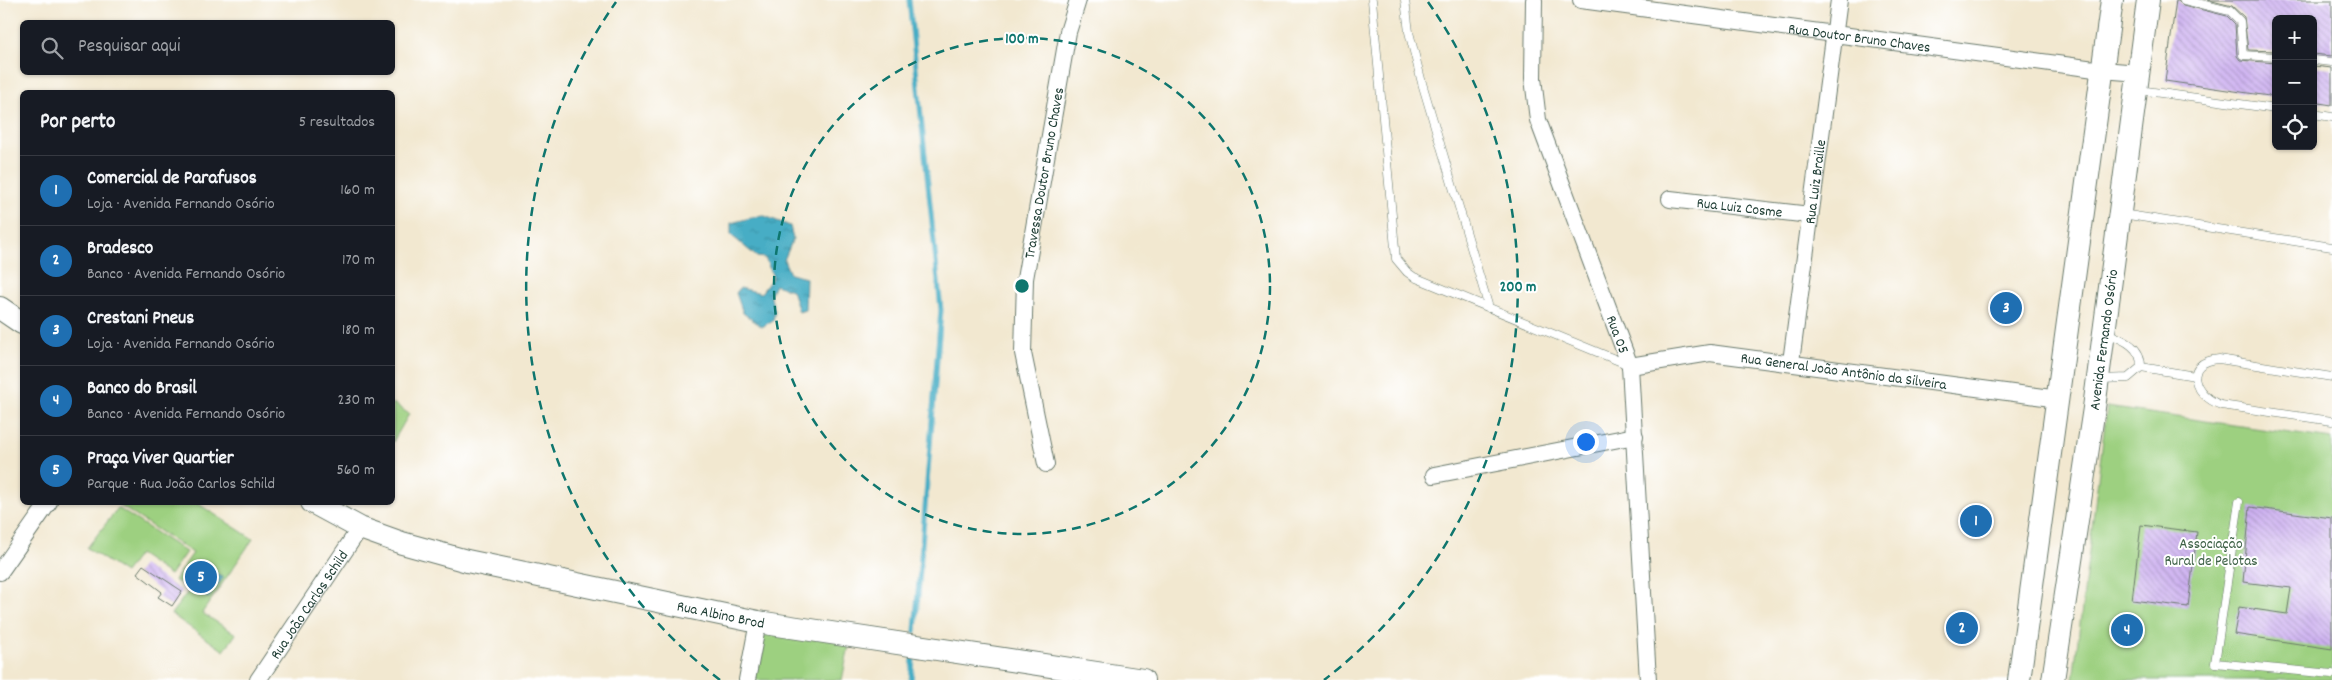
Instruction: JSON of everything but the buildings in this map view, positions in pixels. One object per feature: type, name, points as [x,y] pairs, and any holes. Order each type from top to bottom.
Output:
[{"type":"main road","points":[[2019,680],[2059,399],[2112,0]]},
{"type":"main road","name":"Avenida Fernando Osório","points":[[2053,680],[2098,380],[2148,0]]},
{"type":"main road","points":[[0,308],[20,322]]},
{"type":"main road","name":"Rua Albino Brod","points":[[318,505],[360,528],[419,548],[468,561],[758,622],[1115,678],[1143,680]]},
{"type":"street","name":"Travessa Doutor Bruno Chaves","points":[[1046,464],[1023,353],[1025,279],[1068,32],[1078,0]]},
{"type":"street","name":"Rua 05","points":[[1534,0],[1533,78],[1538,120],[1630,366],[1648,680]]},
{"type":"street","name":"Rua Doutor Bruno Chaves","points":[[1580,0],[2102,70],[2138,81]]},
{"type":"street","name":"Rua Luiz Braille","points":[[1791,362],[1839,0]]},
{"type":"street","name":"Rua Luiz Cosme","points":[[1670,199],[1810,215]]},
{"type":"street","name":"Rua General João Antônio da Silveira","points":[[1630,366],[1710,353],[1791,362],[2059,399]]},
{"type":"street","points":[[1434,475],[1635,436]]},
{"type":"street","points":[[0,572],[47,505]]},
{"type":"street","name":"Rua João Carlos Schild","points":[[258,680],[360,528]]},
{"type":"street","points":[[747,680],[758,622]]},
{"type":"lane","points":[[1372,0],[1396,259],[1414,277],[1630,366]]},
{"type":"lane","points":[[1405,0],[1409,32],[1422,83],[1489,308]]},
{"type":"lane","points":[[2184,0],[2230,11],[2240,20],[2243,55],[2272,57]]},
{"type":"lane","points":[[2317,60],[2332,62]]},
{"type":"lane","points":[[2138,81],[2272,108]]},
{"type":"lane","points":[[2317,115],[2332,117]]},
{"type":"lane","points":[[2120,214],[2332,247]]},
{"type":"lane","points":[[2104,332],[2138,350],[2141,358],[2141,367]]},
{"type":"lane","points":[[2332,377],[2219,359],[2203,362],[2197,368],[2195,376],[2197,385],[2206,398],[2221,405],[2332,421]]},
{"type":"lane","points":[[2098,380],[2128,378],[2141,367],[2195,376]]},
{"type":"lane","points":[[2239,502],[2215,663],[2332,674]]},
{"type":"green space","points":[[395,404],[409,414],[395,438]]},
{"type":"green space","name":"Associação Rural de Pelotas","points":[[2107,407],[2332,439],[2332,680],[2073,680]]},
{"type":"green space","points":[[119,505],[200,505],[253,539],[202,613],[236,634],[224,651],[171,614],[190,589],[174,580],[193,553]]},
{"type":"green space","points":[[118,508],[186,552],[170,575],[139,554],[125,573],[87,548]]},
{"type":"green space","points":[[758,622],[851,636],[842,680],[747,680]]},
{"type":"water","points":[[762,215],[790,226],[793,239],[784,260],[790,274],[806,278],[805,310],[799,312],[792,290],[775,285],[770,295],[775,311],[773,320],[762,327],[743,313],[736,293],[740,288],[761,293],[773,277],[765,258],[757,257],[731,235],[731,223]]},
{"type":"water","points":[[207,568],[223,578],[208,598],[192,588]]},
{"type":"waterway","points":[[909,0],[941,310],[915,631]]},
{"type":"waterway","points":[[911,680],[913,660]]},
{"type":"place","name":"Crestani Pneus","points":[[2006,308]]},
{"type":"place","name":"Comercial de Parafusos","points":[[1976,521]]},
{"type":"place","name":"Praça Viver Quartier","points":[[201,577]]},
{"type":"place","name":"Bradesco","points":[[1962,628]]},
{"type":"place","name":"Banco do Brasil","points":[[2127,630]]}]
